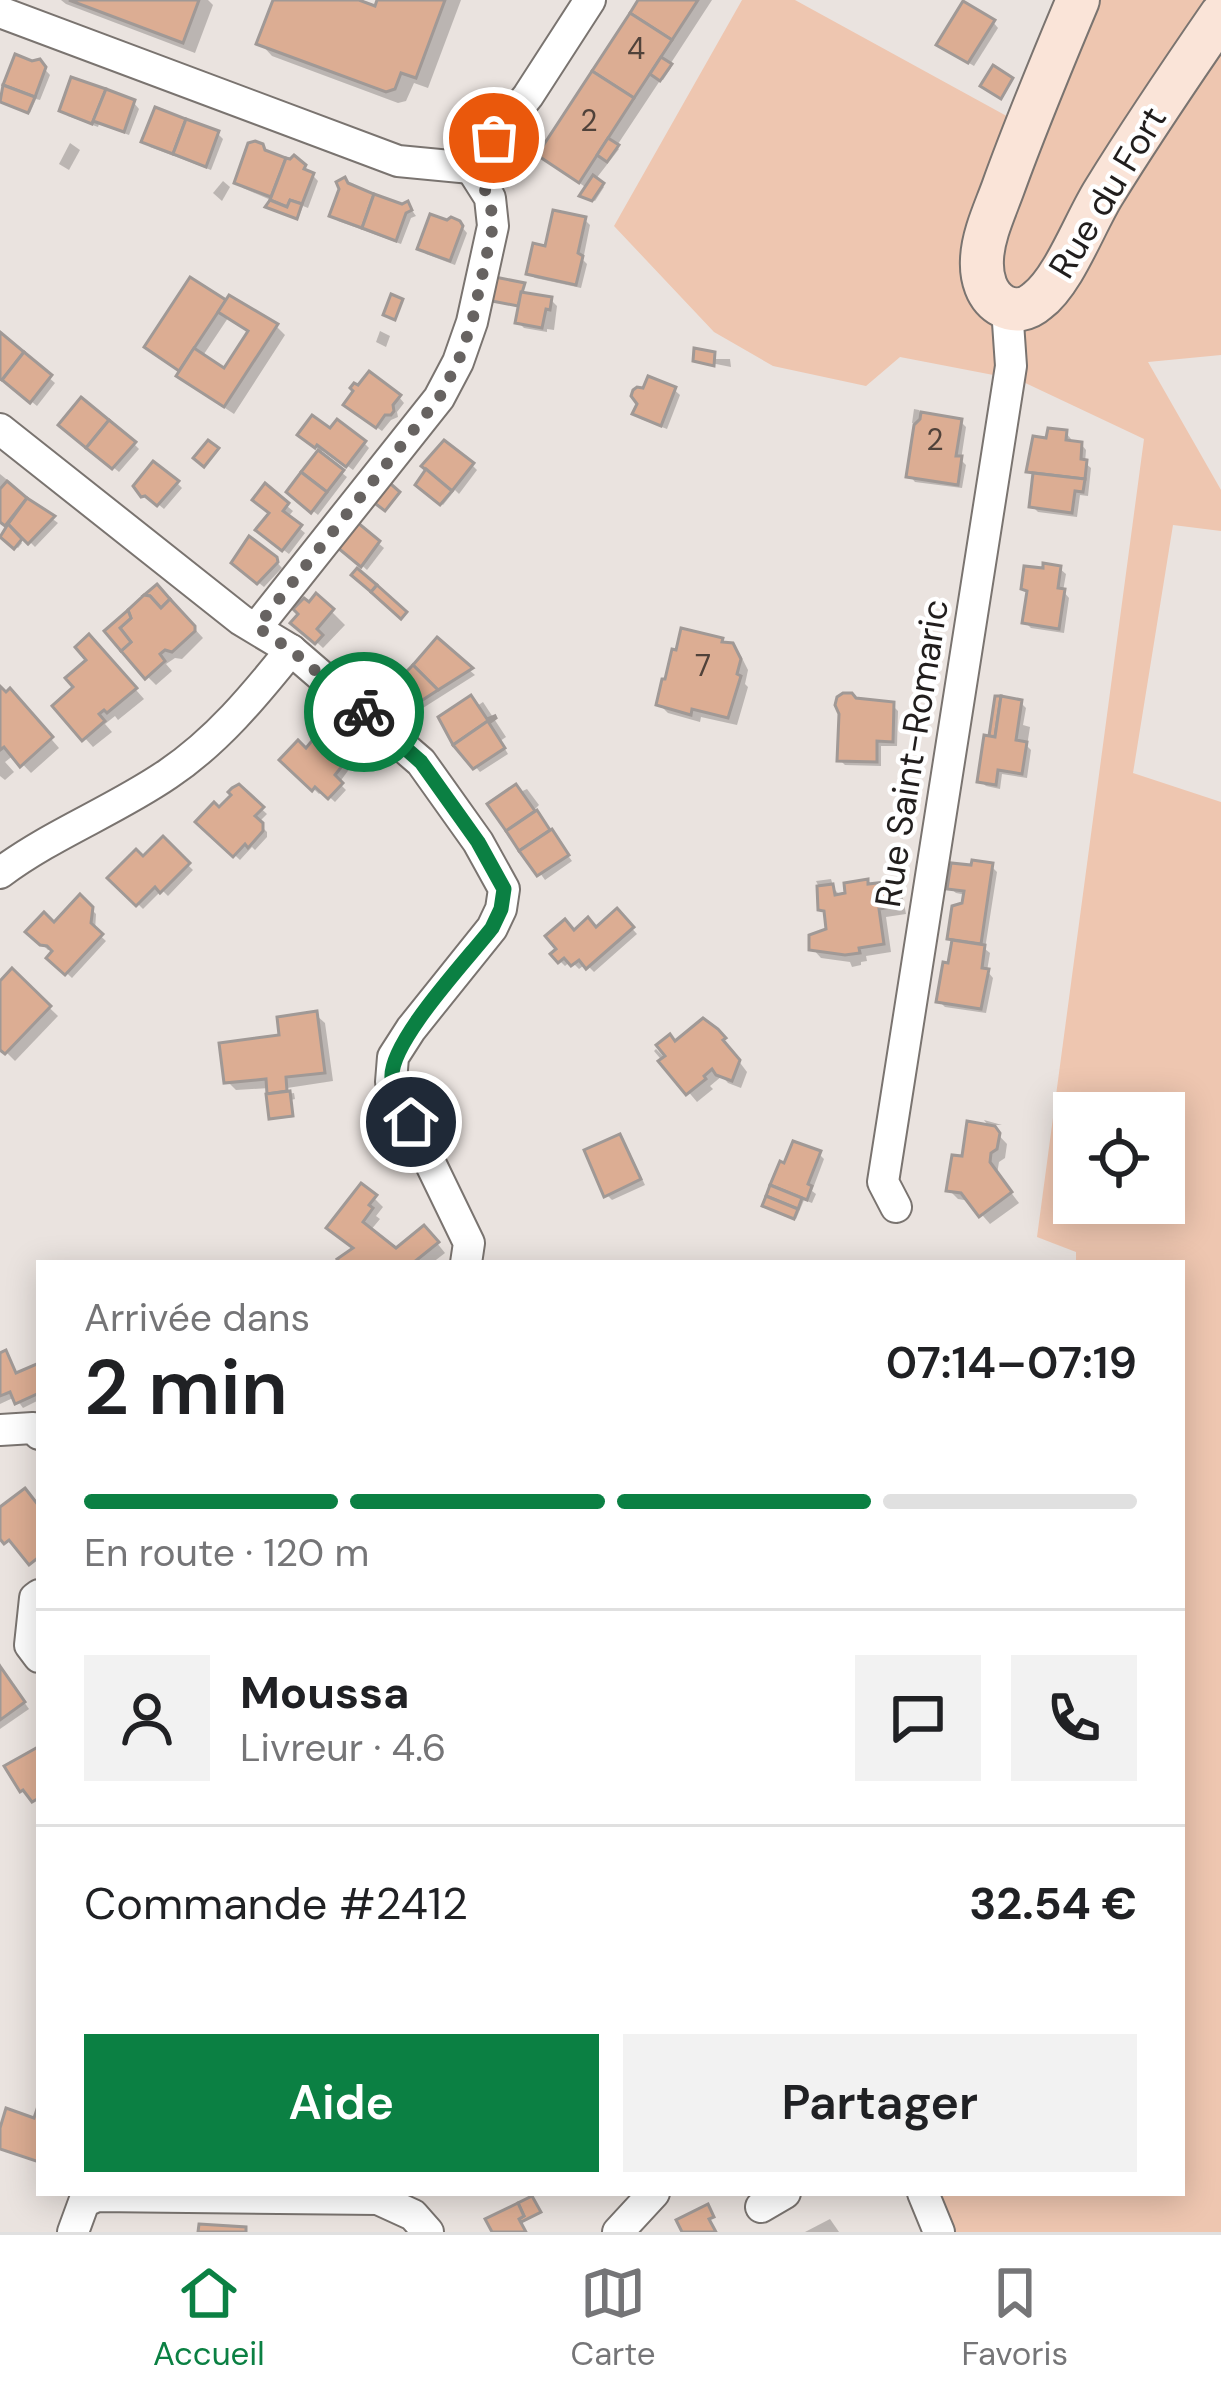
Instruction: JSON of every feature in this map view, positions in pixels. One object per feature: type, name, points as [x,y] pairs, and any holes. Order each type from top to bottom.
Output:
[{"type":"street","points":[[471,168],[529,96],[590,0]]},
{"type":"street","points":[[1007,308],[985,286],[986,236],[1078,0]]},
{"type":"street","points":[[0,12],[398,160],[471,168]]},
{"type":"street","name":"Rue du Fort","points":[[1007,308],[1034,305],[1054,283],[1101,196],[1221,15]]},
{"type":"street","points":[[257,627],[439,398],[458,362],[493,226],[490,198],[471,168]]},
{"type":"street","name":"Rue Saint-Romaric","points":[[896,1207],[883,1182],[1012,366],[1007,308]]},
{"type":"street","points":[[0,429],[242,620],[291,650],[421,762],[478,842],[504,889],[501,909],[492,928],[411,1029],[394,1057],[391,1082],[469,1243],[466,1260]]},
{"type":"street","points":[[0,873],[166,776],[214,739],[291,650]]},
{"type":"street","points":[[0,1430],[36,1432]]},
{"type":"street","points":[[36,1597],[30,1645],[36,1653]]},
{"type":"street","points":[[73,2232],[84,2202],[97,2196],[378,2199],[412,2215],[428,2232]]},
{"type":"street","points":[[618,2232],[651,2196]]},
{"type":"street","points":[[924,2196],[939,2232]]},
{"type":"shaded area","points":[[742,0],[795,0],[1025,126],[1078,0],[1221,0],[1221,355],[1148,362],[1221,490],[1221,531],[1173,525],[1133,773],[1221,802],[1221,2232],[939,2232],[924,2196],[1185,2196],[1185,1260],[1076,1260],[1076,1252],[1037,1237],[1053,1118],[1053,1224],[1185,1224],[1185,1092],[1056,1092],[1144,439],[1019,380],[900,357],[866,386],[773,366],[714,332],[614,226]]},
{"type":"building","points":[[69,0],[199,0],[183,43]]},
{"type":"building","points":[[273,0],[359,0],[375,6],[377,0],[445,0],[416,78],[401,73],[395,89],[386,92],[256,44]]},
{"type":"building","points":[[638,0],[698,0],[672,40],[630,13]]},
{"type":"building","points":[[963,1],[995,20],[968,63],[936,45]]},
{"type":"building","points":[[630,13],[672,40],[634,98],[592,71]]},
{"type":"building","points":[[15,54],[40,59],[46,67],[35,97],[3,85]]},
{"type":"building","points":[[661,57],[672,64],[660,81],[650,74]]},
{"type":"building","points":[[993,65],[1013,78],[1001,99],[980,86]]},
{"type":"building","points":[[592,71],[634,98],[579,183],[537,155]]},
{"type":"building","points":[[71,77],[106,89],[92,124],[59,111]]},
{"type":"building","points":[[3,85],[35,97],[28,113],[0,102]]},
{"type":"building","points":[[106,89],[135,100],[124,132],[93,121]]},
{"type":"building","points":[[155,107],[186,119],[173,154],[141,142]]},
{"type":"building","points":[[186,119],[219,131],[206,167],[173,154]]},
{"type":"building","points":[[608,138],[619,145],[607,162],[597,155]]},
{"type":"building","points":[[255,141],[286,158],[271,197],[234,183],[248,143]]},
{"type":"building","points":[[294,155],[306,165],[304,169],[314,173],[302,204],[290,200],[287,207],[270,200],[286,158]]},
{"type":"building","points":[[593,175],[604,183],[592,201],[579,196]]},
{"type":"building","points":[[345,177],[348,183],[374,194],[362,228],[329,216],[339,189],[336,182]]},
{"type":"building","points":[[374,194],[402,204],[408,201],[412,210],[406,213],[396,241],[362,228]]},
{"type":"building","points":[[270,200],[287,207],[290,200],[302,204],[297,219],[265,207]]},
{"type":"building","points":[[553,210],[586,217],[576,285],[526,274],[533,243],[545,246]]},
{"type":"building","points":[[430,214],[451,217],[463,226],[450,261],[417,249]]},
{"type":"building","points":[[190,277],[226,300],[179,371],[144,347]]},
{"type":"building","points":[[495,277],[525,283],[518,306],[492,301]]},
{"type":"building","points":[[521,292],[552,297],[542,328],[515,323]]},
{"type":"building","points":[[391,294],[403,299],[395,320],[383,315]]},
{"type":"building","points":[[229,295],[278,324],[224,407],[176,376],[194,348],[224,368],[248,331],[218,312]]},
{"type":"building","points":[[0,332],[24,352],[2,380],[0,379]]},
{"type":"building","points":[[694,348],[715,352],[714,366],[693,361]]},
{"type":"building","points":[[24,352],[52,375],[30,403],[2,380]]},
{"type":"building","points":[[369,371],[401,395],[391,415],[385,415],[376,428],[343,405],[353,391],[350,388]]},
{"type":"building","points":[[648,376],[676,387],[661,426],[632,414],[637,404],[633,390],[643,388]]},
{"type":"building","points":[[81,397],[109,420],[86,448],[58,425]]},
{"type":"building","points":[[921,412],[962,419],[956,456],[962,456],[958,485],[906,477],[914,425]]},
{"type":"building","points":[[312,415],[330,428],[337,419],[366,441],[346,467],[297,435]]},
{"type":"building","points":[[109,420],[136,442],[112,469],[86,448]]},
{"type":"building","points":[[1048,428],[1067,430],[1066,440],[1082,442],[1085,479],[1026,472],[1033,436],[1046,438]]},
{"type":"building","points":[[208,440],[219,448],[204,467],[193,458]]},
{"type":"building","points":[[444,440],[474,463],[452,491],[421,466]]},
{"type":"building","points":[[318,450],[344,470],[327,492],[301,472]]},
{"type":"building","points":[[153,461],[179,481],[157,506],[133,486]]},
{"type":"building","points":[[426,469],[452,491],[440,505],[415,485]]},
{"type":"building","points":[[301,472],[327,492],[311,513],[286,492]]},
{"type":"building","points":[[1033,473],[1085,479],[1083,492],[1075,491],[1072,513],[1029,507]]},
{"type":"building","points":[[384,478],[400,492],[385,511],[368,498]]},
{"type":"building","points":[[7,481],[27,498],[5,526],[0,522],[0,489]]},
{"type":"building","points":[[265,483],[289,503],[283,511],[302,525],[282,551],[255,530],[269,513],[252,500]]},
{"type":"building","points":[[27,498],[55,516],[28,544],[8,524]]},
{"type":"building","points":[[352,518],[380,541],[361,567],[332,543]]},
{"type":"building","points":[[8,524],[22,539],[14,549],[0,537]]},
{"type":"building","points":[[249,536],[278,562],[257,584],[231,563]]},
{"type":"building","points":[[1043,563],[1061,566],[1058,588],[1065,589],[1059,629],[1022,623],[1027,591],[1021,589],[1024,566],[1043,568]]},
{"type":"building","points":[[357,568],[377,585],[371,592],[351,575]]},
{"type":"building","points":[[157,584],[170,599],[161,608],[144,595]]},
{"type":"building","points":[[377,585],[407,612],[401,619],[371,592]]},
{"type":"building","points":[[316,593],[334,609],[317,629],[323,635],[315,644],[290,623],[298,614],[293,609]]},
{"type":"building","points":[[144,595],[161,608],[170,599],[195,626],[172,652],[160,654],[165,661],[145,679],[121,651],[131,642],[120,628],[131,618],[128,610]]},
{"type":"building","points":[[128,610],[131,618],[120,628],[131,642],[121,651],[104,631]]},
{"type":"building","points":[[681,628],[733,643],[741,659],[737,674],[741,676],[728,718],[692,709],[691,715],[656,705]]},
{"type":"building","points":[[89,634],[137,688],[107,713],[99,714],[105,721],[82,741],[52,706],[73,687],[65,678],[86,660],[75,647]]},
{"type":"building","points":[[437,637],[473,668],[438,690],[413,665]]},
{"type":"building","points":[[413,665],[438,690],[396,717],[378,701]]},
{"type":"building","points":[[375,679],[389,690],[378,701],[366,690]]},
{"type":"building","points":[[0,686],[6,692],[10,688],[53,737],[20,767],[4,747],[0,750]]},
{"type":"building","points":[[843,693],[894,702],[893,742],[877,741],[877,762],[837,761],[839,714],[835,705]]},
{"type":"building","points":[[471,695],[487,719],[495,716],[453,745],[438,717]]},
{"type":"building","points":[[995,696],[1001,696],[995,737],[989,736]]},
{"type":"building","points":[[1001,696],[1022,700],[1016,740],[1027,742],[1022,774],[998,770],[996,785],[977,782],[984,735],[995,737]]},
{"type":"building","points":[[495,716],[489,723],[505,748],[473,769],[453,745]]},
{"type":"building","points":[[325,725],[350,756],[335,775],[343,783],[328,799],[315,787],[312,791],[279,760],[298,740],[306,748]]},
{"type":"building","points":[[239,784],[264,807],[255,816],[263,823],[263,831],[233,857],[195,822],[214,802],[219,807]]},
{"type":"building","points":[[516,784],[535,811],[506,831],[487,804]]},
{"type":"building","points":[[537,810],[550,830],[519,851],[506,831]]},
{"type":"building","points":[[552,829],[569,855],[537,876],[519,851]]},
{"type":"building","points":[[163,836],[190,863],[160,893],[155,887],[136,906],[107,878],[136,849],[143,856]]},
{"type":"building","points":[[972,860],[993,863],[981,944],[947,939],[952,906],[962,903],[964,891],[947,889],[951,863],[971,865]]},
{"type":"building","points":[[868,879],[868,884],[895,881],[898,906],[879,909],[884,944],[845,955],[809,950],[809,935],[826,929],[824,911],[818,910],[817,886],[833,884],[835,895],[845,893],[844,883]]},
{"type":"building","points":[[80,894],[93,907],[91,923],[103,934],[65,975],[46,958],[52,951],[25,932],[44,912],[54,922]]},
{"type":"building","points":[[617,908],[634,927],[586,969],[579,960],[571,966],[564,958],[558,963],[550,954],[556,949],[545,936],[565,919],[574,930],[588,917],[596,927]]},
{"type":"building","points":[[952,940],[985,945],[982,968],[989,969],[981,1009],[936,1002]]},
{"type":"building","points":[[12,968],[51,1006],[5,1054],[0,1050],[0,981]]},
{"type":"building","points":[[317,1011],[325,1073],[286,1077],[287,1091],[267,1094],[266,1079],[224,1083],[219,1043],[279,1035],[277,1017]]},
{"type":"building","points":[[703,1018],[726,1038],[723,1040],[740,1060],[732,1081],[712,1069],[686,1095],[658,1061],[665,1056],[656,1045],[670,1034],[675,1041]]},
{"type":"building","points":[[290,1091],[293,1116],[269,1119],[266,1094]]},
{"type":"building","points":[[967,1121],[995,1126],[1000,1133],[990,1162],[1012,1192],[979,1217],[961,1193],[946,1191],[952,1155],[962,1156]]},
{"type":"building","points":[[620,1134],[641,1179],[604,1197],[584,1150]]},
{"type":"building","points":[[793,1141],[821,1151],[807,1200],[770,1185]]},
{"type":"building","points":[[361,1183],[377,1195],[363,1222],[396,1248],[424,1225],[439,1242],[417,1260],[338,1260],[353,1248],[326,1228]]},
{"type":"building","points":[[770,1185],[802,1198],[798,1209],[766,1196]]},
{"type":"building","points":[[766,1196],[798,1209],[794,1219],[762,1206]]},
{"type":"building","points":[[6,1350],[16,1373],[36,1364],[36,1394],[15,1404],[10,1392],[0,1396],[0,1353]]},
{"type":"building","points":[[25,1488],[36,1502],[36,1559],[29,1565],[9,1540],[4,1544],[0,1539],[0,1507]]},
{"type":"building","points":[[0,1666],[25,1702],[0,1720]]},
{"type":"building","points":[[36,1748],[36,1800],[32,1802],[20,1792],[4,1766]]},
{"type":"building","points":[[6,2108],[34,2118],[36,2112],[36,2161],[0,2149]]},
{"type":"building","points":[[532,2196],[541,2212],[521,2222],[524,2216],[518,2203]]},
{"type":"building","points":[[518,2203],[526,2232],[492,2232],[485,2219]]},
{"type":"building","points":[[708,2204],[716,2232],[682,2232],[676,2220]]},
{"type":"building","points":[[199,2224],[246,2227],[246,2232],[198,2232]]},
{"type":"way so far","points":[[364,712],[257,627],[439,398],[458,362],[493,226],[490,198],[471,168],[494,138]]},
{"type":"route","points":[[364,712],[421,762],[478,842],[504,889],[492,928],[394,1057],[391,1082],[411,1122]]}]
